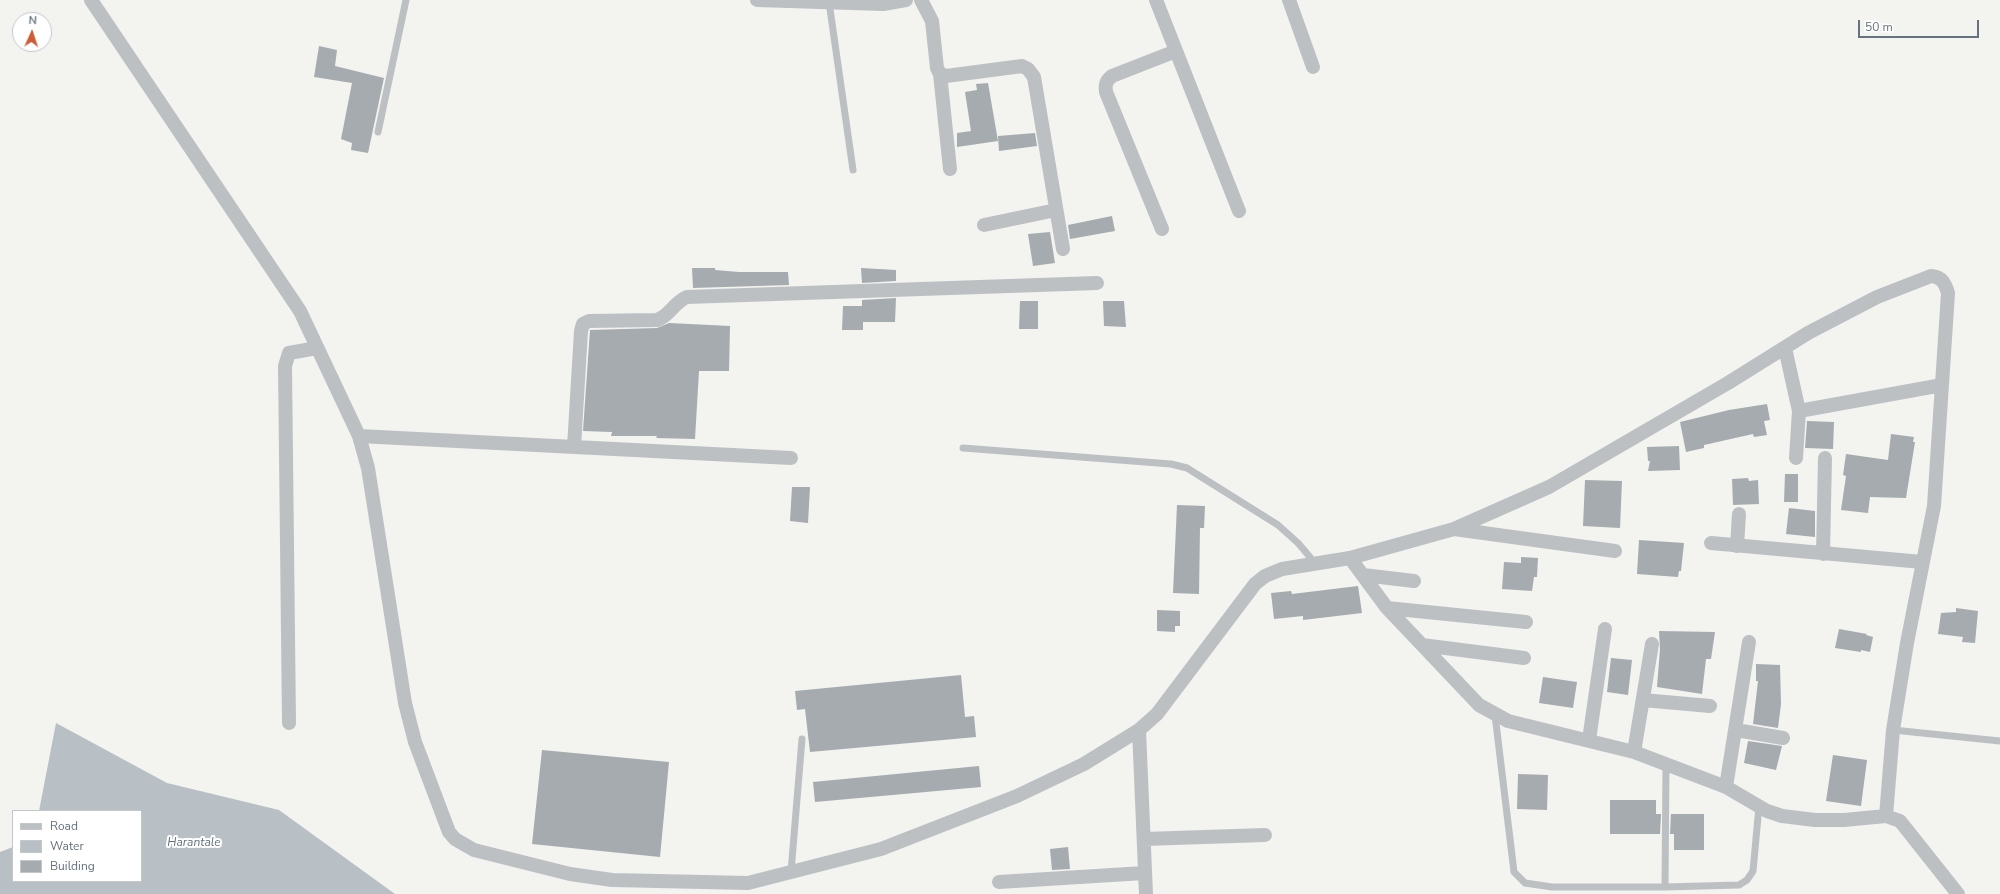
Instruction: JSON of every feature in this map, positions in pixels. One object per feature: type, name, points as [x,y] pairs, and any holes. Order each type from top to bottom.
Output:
[{"type":"street","points":[[91,0],[300,311],[359,436],[368,468],[405,703],[415,742],[449,832],[455,839],[474,850],[570,874],[612,880],[748,889],[791,872],[881,849],[1017,796],[1084,764],[1139,730],[1156,714],[1255,584],[1265,576],[1282,569],[1350,558],[1454,529],[1549,486],[1728,383],[1808,333],[1877,297],[1931,276],[1938,277],[1944,283],[1948,294],[1934,506],[1922,562],[1893,730],[1886,816]]},
{"type":"street","points":[[757,0],[884,4],[906,0]]},
{"type":"street","points":[[922,0],[932,21],[937,68],[940,74],[950,169]]},
{"type":"street","points":[[1156,0],[1239,211]]},
{"type":"street","points":[[1289,0],[1313,66]]},
{"type":"street","points":[[1162,229],[1106,92],[1106,86],[1107,80],[1112,76],[1176,50]]},
{"type":"street","points":[[940,74],[946,76],[1022,66],[1028,68],[1034,77],[1063,249]]},
{"type":"street","points":[[984,225],[1056,210]]},
{"type":"street","points":[[574,447],[581,331],[583,324],[589,320],[657,320],[664,318],[678,301],[687,297],[1097,283]]},
{"type":"street","points":[[289,723],[285,366],[289,353],[317,348]]},
{"type":"street","points":[[1784,348],[1799,411],[1796,458]]},
{"type":"street","points":[[1799,411],[1942,385]]},
{"type":"street","points":[[359,436],[791,458]]},
{"type":"street","points":[[1823,554],[1825,458]]},
{"type":"street","points":[[1737,546],[1739,514]]},
{"type":"street","points":[[1454,529],[1615,550]]},
{"type":"street","points":[[1712,543],[1922,562]]},
{"type":"street","points":[[1350,558],[1387,608],[1479,705],[1495,715],[1508,721],[1634,752],[1726,787],[1767,811],[1782,816],[1815,820],[1844,820],[1886,816],[1900,821],[1958,894]]},
{"type":"street","points":[[1363,575],[1414,582]]},
{"type":"street","points":[[1387,608],[1526,622]]},
{"type":"street","points":[[1589,740],[1605,629]]},
{"type":"street","points":[[1726,787],[1749,642]]},
{"type":"street","points":[[1634,752],[1652,644]]},
{"type":"street","points":[[1422,645],[1524,658]]},
{"type":"street","points":[[1643,700],[1710,706]]},
{"type":"street","points":[[1139,730],[1146,894]]},
{"type":"street","points":[[1736,730],[1783,738]]},
{"type":"street","points":[[1144,839],[1265,835]]},
{"type":"street","points":[[999,882],[1144,874]]},
{"type":"lane","points":[[378,132],[406,0]]},
{"type":"lane","points":[[829,2],[853,170]]},
{"type":"lane","points":[[963,448],[1171,464],[1187,468],[1278,525],[1298,543],[1315,564]]},
{"type":"lane","points":[[1495,715],[1514,872],[1525,883],[1552,887],[1665,887],[1738,885],[1748,880],[1753,871],[1759,806]]},
{"type":"lane","points":[[1893,730],[2000,741]]},
{"type":"lane","points":[[791,872],[802,739]]},
{"type":"lane","points":[[1665,887],[1666,764]]},
{"type":"water","name":"Harantale","points":[[56,723],[167,783],[279,810],[395,894],[0,894],[0,852],[12,847],[12,882],[142,882],[142,810],[39,810]]},
{"type":"building","points":[[319,46],[337,50],[335,66],[384,78],[368,153],[351,150],[352,143],[341,139],[352,83],[314,77]]},
{"type":"building","points":[[988,83],[998,141],[957,147],[957,133],[971,131],[965,92],[977,90],[976,84]]},
{"type":"building","points":[[1035,133],[1037,146],[999,151],[998,136]]},
{"type":"building","points":[[1112,216],[1115,231],[1070,239],[1068,225]]},
{"type":"building","points":[[1050,232],[1055,263],[1033,266],[1028,234]]},
{"type":"building","points":[[692,268],[715,268],[715,270],[739,272],[788,272],[789,285],[693,288]]},
{"type":"building","points":[[861,268],[896,270],[896,281],[862,283]]},
{"type":"building","points":[[896,298],[895,322],[863,322],[863,330],[842,330],[843,306],[862,306],[862,300]]},
{"type":"building","points":[[1020,301],[1038,301],[1038,329],[1019,329]]},
{"type":"building","points":[[1103,301],[1124,301],[1126,327],[1104,326]]},
{"type":"building","points":[[669,323],[730,326],[729,371],[699,371],[695,439],[656,438],[657,436],[611,436],[612,432],[583,431],[590,330],[657,328]]},
{"type":"building","points":[[1767,404],[1770,420],[1764,421],[1767,435],[1754,437],[1753,434],[1704,445],[1704,448],[1686,452],[1680,422],[1729,410]]},
{"type":"building","points":[[1807,421],[1834,422],[1833,449],[1805,448]]},
{"type":"building","points":[[1891,434],[1914,437],[1913,442],[1915,442],[1906,498],[1870,497],[1868,513],[1841,510],[1846,476],[1843,475],[1846,454],[1888,460]]},
{"type":"building","points":[[1679,446],[1680,470],[1648,471],[1650,461],[1648,461],[1647,447]]},
{"type":"building","points":[[1785,474],[1798,474],[1798,502],[1784,502]]},
{"type":"building","points":[[1748,478],[1749,481],[1758,480],[1759,504],[1733,505],[1732,479]]},
{"type":"building","points":[[1585,480],[1622,481],[1620,528],[1583,526]]},
{"type":"building","points":[[792,487],[810,487],[808,523],[790,521]]},
{"type":"building","points":[[1177,505],[1205,506],[1204,528],[1200,528],[1199,594],[1173,593]]},
{"type":"building","points":[[1789,508],[1815,511],[1815,537],[1786,534]]},
{"type":"building","points":[[1639,540],[1684,543],[1681,571],[1679,571],[1678,577],[1637,574]]},
{"type":"building","points":[[1521,557],[1538,558],[1537,577],[1534,577],[1532,591],[1502,589],[1504,562],[1521,563]]},
{"type":"building","points":[[1358,586],[1362,613],[1303,620],[1303,616],[1274,619],[1271,593],[1291,591],[1292,594]]},
{"type":"building","points":[[1956,608],[1978,611],[1975,643],[1962,642],[1963,637],[1938,634],[1941,613],[1956,612]]},
{"type":"building","points":[[1157,610],[1180,611],[1180,626],[1175,626],[1175,632],[1157,631]]},
{"type":"building","points":[[1839,629],[1867,634],[1866,635],[1873,637],[1870,652],[1835,648]]},
{"type":"building","points":[[1659,631],[1715,632],[1711,659],[1706,659],[1702,694],[1657,687],[1660,649]]},
{"type":"building","points":[[1611,658],[1632,660],[1628,695],[1607,692]]},
{"type":"building","points":[[1756,664],[1780,665],[1781,704],[1778,728],[1753,724],[1758,681],[1756,681]]},
{"type":"building","points":[[961,675],[965,717],[974,716],[976,737],[810,752],[805,709],[797,710],[795,691]]},
{"type":"building","points":[[1543,677],[1577,682],[1573,708],[1539,703]]},
{"type":"building","points":[[1748,741],[1782,746],[1776,770],[1744,763]]},
{"type":"building","points":[[542,750],[669,762],[660,857],[532,844]]},
{"type":"building","points":[[1833,755],[1867,760],[1861,806],[1826,801]]},
{"type":"building","points":[[979,766],[981,787],[815,802],[813,782]]},
{"type":"building","points":[[1518,774],[1548,775],[1547,810],[1517,809]]},
{"type":"building","points":[[1610,800],[1656,800],[1656,814],[1661,814],[1660,834],[1610,834]]},
{"type":"building","points":[[1671,814],[1704,814],[1704,850],[1674,850],[1674,834],[1670,834]]},
{"type":"building","points":[[1068,847],[1070,869],[1052,870],[1050,849]]}]
